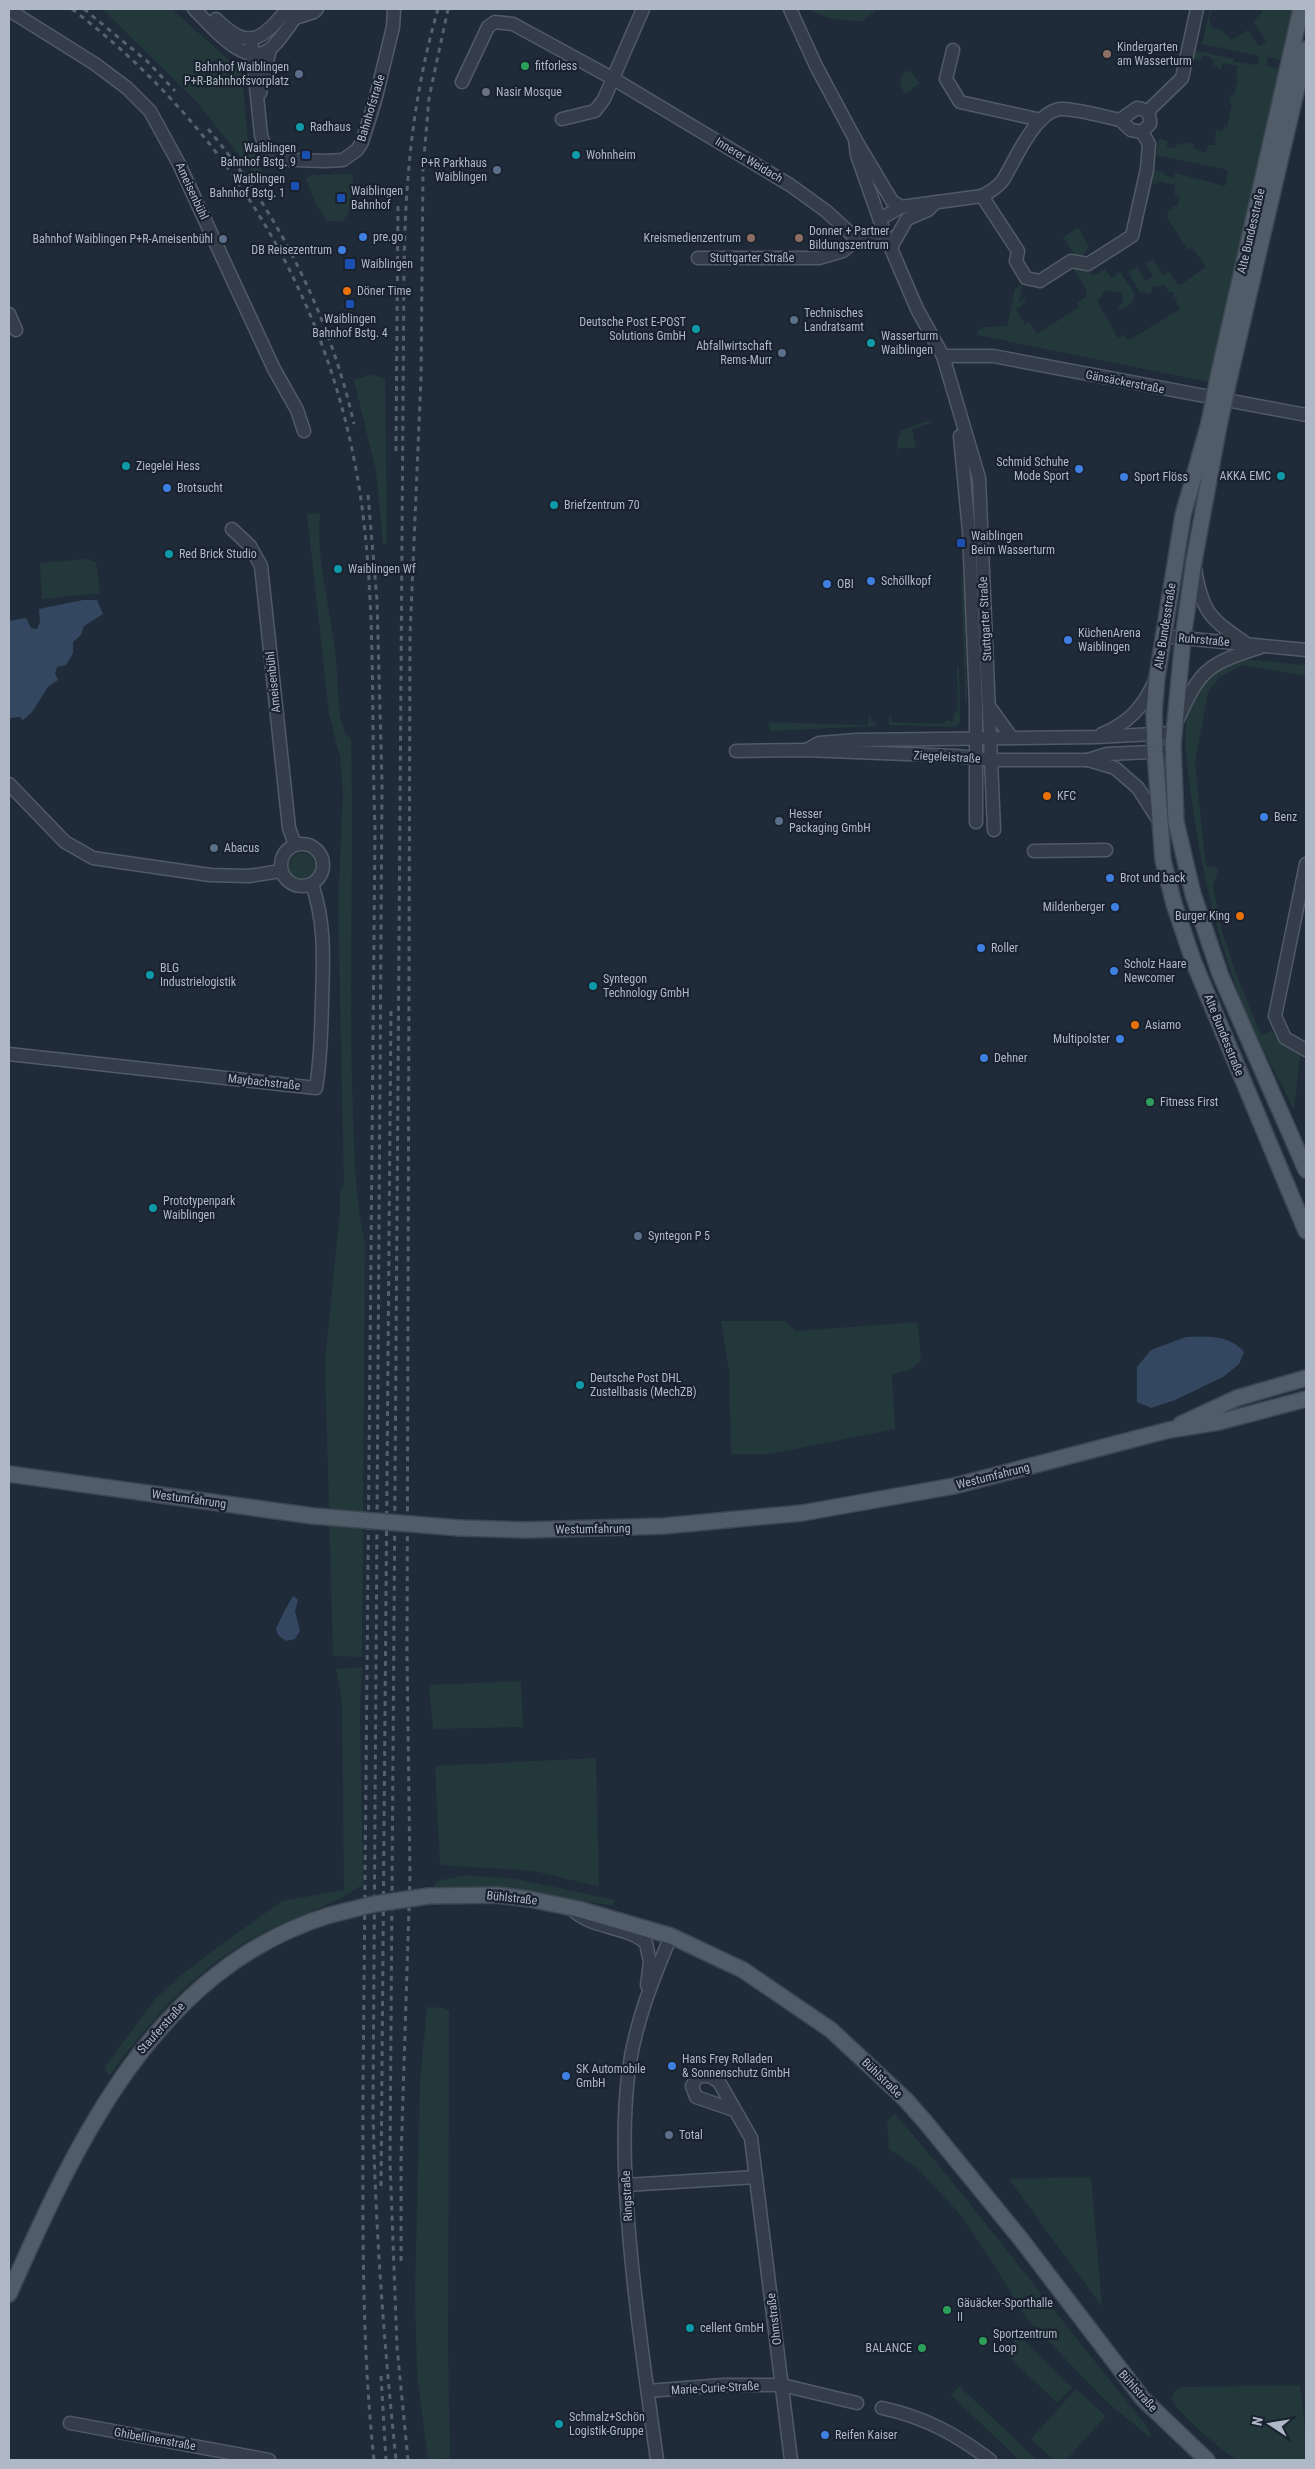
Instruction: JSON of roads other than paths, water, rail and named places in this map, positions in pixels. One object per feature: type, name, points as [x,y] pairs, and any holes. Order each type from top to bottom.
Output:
[{"type":"main road","name":"Alte Bundesstraße","points":[[1225,374],[1301,9]]},
{"type":"main road","name":"Alte Bundesstraße","points":[[1225,374],[1306,49]]},
{"type":"main road","points":[[1214,424],[1225,374]]},
{"type":"main road","name":"Alte Bundesstraße","points":[[1214,424],[1182,638],[1174,751],[1176,822],[1193,894],[1220,974],[1306,1170]]},
{"type":"main road","name":"Alte Bundesstraße","points":[[1214,424],[1183,515],[1162,636],[1157,677],[1155,752],[1163,860],[1194,963],[1306,1231]]},
{"type":"main road","name":"Westumfahrung","points":[[1170,1430],[1229,1402],[1306,1378]]},
{"type":"main road","name":"Westumfahrung","points":[[9,1474],[314,1516],[460,1528],[526,1530],[664,1526],[802,1513],[954,1486],[1170,1430],[1220,1422],[1306,1399]]},
{"type":"main road","name":"Bühlstraße","points":[[429,1896],[529,1898],[570,1907],[671,1936],[743,1970],[831,2030],[906,2100],[954,2154],[1143,2398],[1207,2460]]},
{"type":"main road","name":"Stauferstraße","points":[[9,2294],[83,2143],[108,2098],[153,2034],[194,1993],[236,1960],[309,1922],[374,1904],[429,1896]]},
{"type":"street","points":[[194,9],[241,51],[252,54],[270,49],[294,12]]},
{"type":"street","points":[[206,9],[233,33],[251,38],[267,33],[294,12],[314,12],[317,9]]},
{"type":"street","name":"Bahnhofstraße","points":[[251,38],[261,135],[269,159],[324,161],[348,158],[362,142],[391,40],[394,9]]},
{"type":"street","points":[[562,119],[595,111],[604,99],[642,9]]},
{"type":"street","name":"Stuttgarter Straße","points":[[790,9],[816,66],[855,139],[892,201],[900,207]]},
{"type":"street","points":[[1148,112],[1182,78],[1197,9]]},
{"type":"street","name":"Ameisenbühl","points":[[9,10],[95,64],[127,88],[150,111],[179,164],[274,369],[297,410],[304,431]]},
{"type":"street","name":"Innerer Weidach","points":[[462,82],[483,36],[495,22],[513,24],[612,78],[790,185],[826,211],[849,232],[860,237]]},
{"type":"street","name":"Bahnhofstraße","points":[[258,103],[270,49]]},
{"type":"street","points":[[953,50],[946,79],[960,102],[1042,120]]},
{"type":"street","points":[[1120,120],[1136,108],[1148,112]]},
{"type":"street","points":[[860,237],[882,225],[900,207],[982,196],[994,190],[1002,181],[1032,132],[1042,120],[1061,109],[1120,120],[1135,132],[1142,132],[1150,124],[1148,112]]},
{"type":"street","points":[[982,196],[1018,251],[1016,262],[1026,278],[1040,281],[1071,261],[1088,264],[1132,236],[1147,169],[1150,144],[1142,132]]},
{"type":"street","name":"Stuttgarter Straße","points":[[855,139],[857,155],[882,225],[917,309],[943,356],[979,478],[994,830]]},
{"type":"street","points":[[882,225],[908,219],[928,210],[936,202]]},
{"type":"street","points":[[891,247],[908,219]]},
{"type":"street","name":"Stuttgarter Straße","points":[[698,258],[819,258],[843,252],[860,237]]},
{"type":"street","points":[[9,314],[16,330]]},
{"type":"street","name":"Gänsäckerstraße","points":[[943,356],[994,356],[1306,415]]},
{"type":"street","name":"Stuttgarter Straße","points":[[958,412],[969,531],[976,705],[976,822]]},
{"type":"street","name":"Ameisenbühl","points":[[232,529],[250,546],[260,566],[289,828],[295,845]]},
{"type":"street","name":"Ruhrstraße","points":[[1194,561],[1200,598],[1212,618],[1246,643]]},
{"type":"street","name":"Ruhrstraße","points":[[1162,636],[1306,650]]},
{"type":"street","name":"Ruhrstraße","points":[[1176,727],[1193,686],[1211,666],[1264,646]]},
{"type":"street","name":"Ziegeleistraße","points":[[1094,737],[1119,727],[1144,705],[1157,677]]},
{"type":"street","name":"Stuttgarter Straße","points":[[956,740],[970,729],[976,705]]},
{"type":"street","points":[[989,707],[1012,738]]},
{"type":"street","name":"Ziegeleistraße","points":[[806,750],[819,742],[1155,735],[1176,727]]},
{"type":"street","name":"Ziegeleistraße","points":[[736,751],[806,750],[992,760],[1088,760],[1115,768],[1138,788],[1159,821]]},
{"type":"street","name":"Ziegeleistraße","points":[[1088,760],[1107,754],[1174,751]]},
{"type":"street","points":[[9,784],[65,842],[93,858],[210,875],[249,876],[281,871]]},
{"type":"street","points":[[295,845],[308,845],[321,855],[322,872],[312,884],[302,887],[291,884],[281,871],[284,854],[295,845]]},
{"type":"street","points":[[1034,851],[1106,850]]},
{"type":"street","points":[[1306,864],[1275,1016],[1285,1038],[1306,1050]]},
{"type":"street","name":"Maybachstraße","points":[[9,1054],[316,1088],[320,1065],[324,941],[320,908],[312,884]]},
{"type":"street","points":[[570,1907],[580,1917],[637,1935],[646,1943],[650,1962],[643,2012]]},
{"type":"street","name":"Ringstraße","points":[[657,2460],[632,2265],[626,2185],[626,2101],[629,2067],[643,2012],[671,1936]]},
{"type":"street","name":"Ohmstraße","points":[[734,2110],[752,2138],[791,2460]]},
{"type":"street","points":[[626,2185],[756,2177]]},
{"type":"street","name":"Marie-Curie-Straße","points":[[648,2391],[722,2386],[782,2385],[857,2403]]},
{"type":"street","points":[[882,2408],[908,2413],[942,2427],[960,2437],[990,2460]]},
{"type":"street","name":"Ghibellinenstraße","points":[[70,2424],[269,2460]]},
{"type":"water","points":[[83,600],[97,600],[103,614],[84,626],[81,635],[73,642],[73,653],[66,665],[57,667],[55,673],[58,680],[48,687],[32,712],[23,720],[20,717],[10,718],[9,621],[26,618],[31,628],[37,629],[40,622],[39,609]]},
{"type":"water","points":[[1186,1337],[1225,1339],[1238,1346],[1244,1352],[1239,1364],[1223,1377],[1175,1400],[1151,1408],[1137,1402],[1137,1367],[1151,1350]]},
{"type":"water","points":[[294,1596],[298,1600],[295,1611],[300,1631],[295,1639],[286,1641],[278,1635],[276,1629]]},
{"type":"railway","points":[[72,9],[130,57],[181,110],[227,168],[267,229],[301,294],[328,362],[348,433],[362,507],[371,627],[375,829],[363,2093],[365,2323],[374,2460]]},
{"type":"railway","points":[[84,9],[148,62],[175,91]]},
{"type":"railway","points":[[408,2460],[397,2347],[390,2163],[404,269],[406,203],[412,138],[422,73],[438,9]]},
{"type":"railway","points":[[401,2261],[401,2159],[410,1876],[407,1653],[410,635],[421,378],[423,169],[429,98],[448,9]]},
{"type":"railway","points":[[208,129],[234,161],[257,195],[299,268],[331,345],[344,384],[354,424]]},
{"type":"railway","points":[[396,451],[398,203]]},
{"type":"railway","points":[[368,495],[377,600],[382,784],[373,2108],[381,2284],[396,2460]]},
{"type":"railway","points":[[381,2186],[391,1006]]},
{"type":"railway","points":[[381,2376],[386,2460]]},
{"type":"place","name":"Kindergarten am Wasserturm","points":[[1107,54]]},
{"type":"place","name":"fitforless","points":[[525,66]]},
{"type":"place","name":"Bahnhof Waiblingen P+R-Bahnhofsvorplatz","points":[[299,74]]},
{"type":"place","name":"Nasir Mosque","points":[[486,92]]},
{"type":"place","name":"Radhaus","points":[[300,127]]},
{"type":"place","name":"Waiblingen Bahnhof Bstg. 9","points":[[306,155]]},
{"type":"place","name":"Wohnheim","points":[[576,155]]},
{"type":"place","name":"P+R Parkhaus Waiblingen","points":[[497,170]]},
{"type":"place","name":"Waiblingen Bahnhof Bstg. 1","points":[[295,186]]},
{"type":"place","name":"Waiblingen Bahnhof","points":[[341,198]]},
{"type":"place","name":"pre.go","points":[[363,237]]},
{"type":"place","name":"Kreismedienzentrum","points":[[751,238]]},
{"type":"place","name":"Donner + Partner Bildungszentrum","points":[[799,238]]},
{"type":"place","name":"Bahnhof Waiblingen P+R-Ameisenbühl","points":[[223,239]]},
{"type":"place","name":"DB Reisezentrum","points":[[342,250]]},
{"type":"place","name":"Waiblingen","points":[[350,264]]},
{"type":"place","name":"Döner Time","points":[[347,291]]},
{"type":"place","name":"Waiblingen Bahnhof Bstg. 4","points":[[350,304]]},
{"type":"place","name":"Technisches Landratsamt","points":[[794,320]]},
{"type":"place","name":"Deutsche Post E-POST Solutions GmbH","points":[[696,329]]},
{"type":"place","name":"Wasserturm Waiblingen","points":[[871,343]]},
{"type":"place","name":"Abfallwirtschaft Rems-Murr","points":[[782,353]]},
{"type":"place","name":"Ziegelei Hess","points":[[126,466]]},
{"type":"place","name":"Schmid Schuhe Mode Sport","points":[[1079,469]]},
{"type":"place","name":"AKKA EMC","points":[[1281,476]]},
{"type":"place","name":"Sport Flöss","points":[[1124,477]]},
{"type":"place","name":"Brotsucht","points":[[167,488]]},
{"type":"place","name":"Briefzentrum 70","points":[[554,505]]},
{"type":"place","name":"Waiblingen Beim Wasserturm","points":[[961,543]]},
{"type":"place","name":"Red Brick Studio","points":[[169,554]]},
{"type":"place","name":"Waiblingen Wf","points":[[338,569]]},
{"type":"place","name":"Schöllkopf","points":[[871,581]]},
{"type":"place","name":"OBI","points":[[827,584]]},
{"type":"place","name":"KüchenArena Waiblingen","points":[[1068,640]]},
{"type":"place","name":"KFC","points":[[1047,796]]},
{"type":"place","name":"Benz","points":[[1264,817]]},
{"type":"place","name":"Hesser Packaging GmbH","points":[[779,821]]},
{"type":"place","name":"Abacus","points":[[214,848]]},
{"type":"place","name":"Brot und back","points":[[1110,878]]},
{"type":"place","name":"Mildenberger","points":[[1115,907]]},
{"type":"place","name":"Burger King","points":[[1240,916]]},
{"type":"place","name":"Roller","points":[[981,948]]},
{"type":"place","name":"Scholz Haare Newcomer","points":[[1114,971]]},
{"type":"place","name":"BLG Industrielogistik","points":[[150,975]]},
{"type":"place","name":"Syntegon Technology GmbH","points":[[593,986]]},
{"type":"place","name":"Asiamo","points":[[1135,1025]]},
{"type":"place","name":"Multipolster","points":[[1120,1039]]},
{"type":"place","name":"Dehner","points":[[984,1058]]},
{"type":"place","name":"Fitness First","points":[[1150,1102]]},
{"type":"place","name":"Prototypenpark Waiblingen","points":[[153,1208]]},
{"type":"place","name":"Syntegon P 5","points":[[638,1236]]},
{"type":"place","name":"Deutsche Post DHL Zustellbasis (MechZB)","points":[[580,1385]]},
{"type":"place","name":"Hans Frey Rolladen & Sonnenschutz GmbH","points":[[672,2066]]},
{"type":"place","name":"SK Automobile GmbH","points":[[566,2076]]},
{"type":"place","name":"Total","points":[[669,2135]]},
{"type":"place","name":"Gäuäcker-Sporthalle II","points":[[947,2310]]},
{"type":"place","name":"cellent GmbH","points":[[690,2328]]},
{"type":"place","name":"Sportzentrum Loop","points":[[983,2341]]},
{"type":"place","name":"BALANCE","points":[[922,2348]]},
{"type":"place","name":"Schmalz+Schön Logistik-Gruppe","points":[[559,2424]]},
{"type":"place","name":"Reifen Kaiser","points":[[825,2435]]}]
